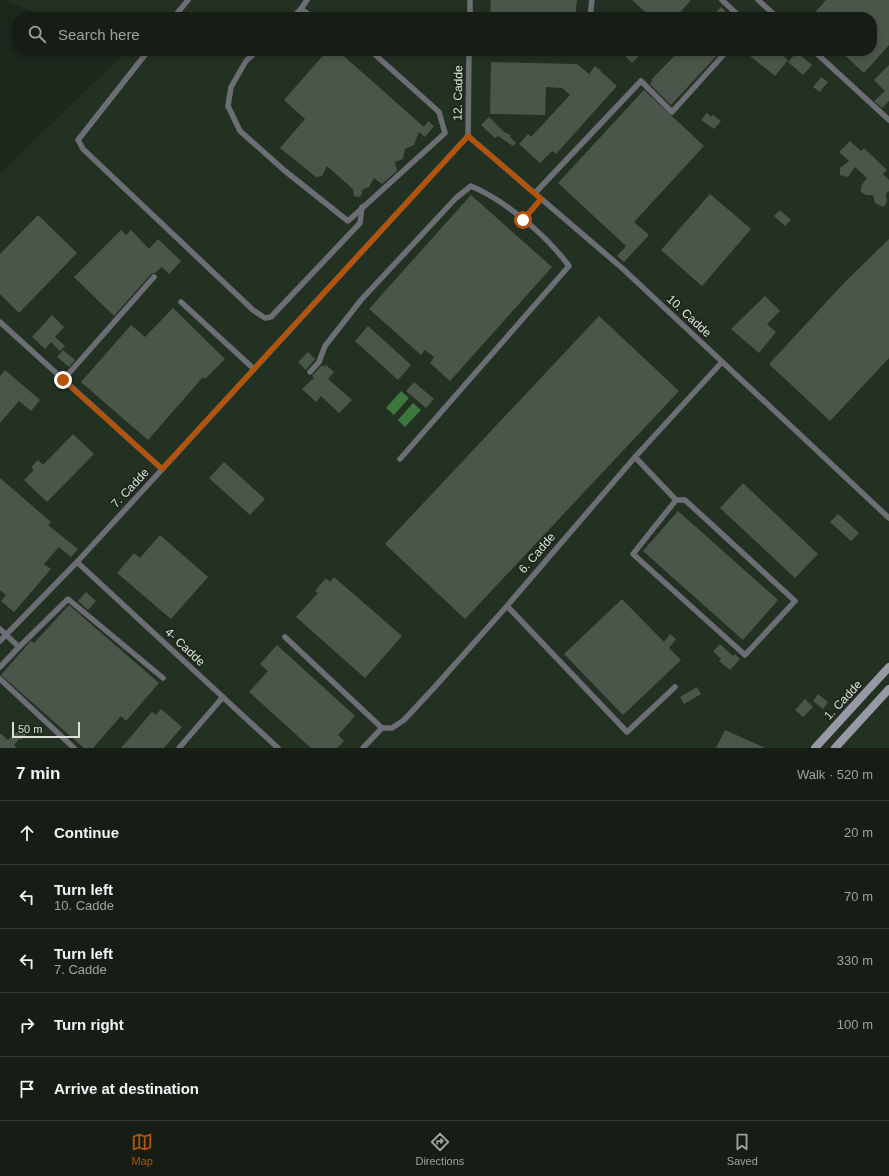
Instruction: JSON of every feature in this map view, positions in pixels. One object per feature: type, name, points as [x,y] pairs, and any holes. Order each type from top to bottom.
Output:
[{"type":"street","name":"1. Cadde","points":[[815,748],[889,667]]},
{"type":"street","points":[[835,748],[889,689]]},
{"type":"lane","points":[[178,12],[188,0]]},
{"type":"lane","points":[[298,12],[307,0]]},
{"type":"lane","points":[[470,0],[470,12]]},
{"type":"lane","points":[[591,12],[592,0]]},
{"type":"lane","points":[[722,0],[735,12]]},
{"type":"lane","points":[[758,0],[771,12]]},
{"type":"lane","points":[[301,9],[305,12]]},
{"type":"lane","points":[[144,56],[78,140],[83,149],[253,310],[265,318],[271,316],[360,223],[362,206]]},
{"type":"lane","points":[[252,56],[246,61],[231,87],[228,106],[240,131],[285,171],[348,221],[362,206],[445,133],[438,112],[376,56]]},
{"type":"lane","name":"12. Cadde","points":[[468,136],[469,56]]},
{"type":"lane","points":[[534,193],[641,81],[672,112],[722,56]]},
{"type":"lane","points":[[819,56],[889,120]]},
{"type":"lane","name":"10. Cadde","points":[[468,136],[622,268],[889,518]]},
{"type":"lane","name":"7. Cadde","points":[[0,641],[77,562],[468,136]]},
{"type":"lane","points":[[310,372],[318,362],[325,346],[361,300],[456,198],[471,186],[486,192],[523,220],[558,250],[569,266],[400,459]]},
{"type":"lane","points":[[523,220],[541,199]]},
{"type":"lane","points":[[63,380],[154,277]]},
{"type":"lane","points":[[181,302],[254,369]]},
{"type":"lane","points":[[0,322],[162,469]]},
{"type":"lane","name":"6. Cadde","points":[[363,748],[382,728],[392,728],[404,720],[507,606],[634,457],[722,362]]},
{"type":"lane","points":[[634,457],[676,500],[685,500],[795,601],[745,655],[633,554],[676,500]]},
{"type":"lane","name":"4- Cadde","points":[[77,562],[278,748]]},
{"type":"lane","points":[[0,667],[68,599],[162,678]]},
{"type":"lane","points":[[507,606],[627,732],[675,686]]},
{"type":"lane","points":[[0,629],[19,647]]},
{"type":"lane","points":[[286,637],[382,728]]},
{"type":"lane","points":[[0,679],[74,748]]},
{"type":"lane","points":[[179,748],[223,697]]},
{"type":"shaded area","points":[[4,0],[889,0],[889,748],[0,748],[0,173],[122,56],[877,56],[877,12],[35,12]]},
{"type":"shaded area","points":[[401,391],[409,398],[394,415],[386,408]]},
{"type":"shaded area","points":[[413,403],[421,410],[405,427],[398,420]]},
{"type":"building","points":[[491,0],[577,0],[576,12],[490,12]]},
{"type":"building","points":[[632,0],[691,0],[680,12],[645,12]]},
{"type":"building","points":[[826,0],[889,0],[889,45],[864,73],[845,56],[877,56],[877,12],[815,12]]},
{"type":"building","points":[[721,7],[726,12],[716,12]]},
{"type":"building","points":[[323,56],[344,56],[424,127],[428,121],[434,126],[425,137],[419,132],[414,145],[405,149],[403,159],[395,162],[397,171],[382,184],[374,178],[369,187],[362,190],[362,194],[359,197],[354,196],[353,189],[327,166],[322,176],[316,177],[280,148],[305,119],[284,100]]},
{"type":"building","points":[[625,56],[639,56],[632,63]]},
{"type":"building","points":[[674,56],[716,56],[671,105],[650,84],[652,81],[651,80]]},
{"type":"building","points":[[750,56],[783,56],[788,60],[775,76]]},
{"type":"building","points":[[793,56],[802,56],[812,65],[803,75],[788,62]]},
{"type":"building","points":[[491,62],[577,64],[589,74],[595,66],[617,86],[556,154],[552,151],[540,163],[519,144],[528,134],[531,137],[570,95],[562,88],[546,87],[545,115],[490,114]]},
{"type":"building","points":[[889,65],[889,101],[882,108],[874,101],[885,91],[874,80]]},
{"type":"building","points":[[821,77],[828,82],[820,92],[813,87]]},
{"type":"building","points":[[644,90],[704,146],[634,222],[649,235],[624,262],[617,256],[626,246],[558,183]]},
{"type":"building","points":[[707,113],[711,117],[713,115],[721,121],[714,129],[701,120]]},
{"type":"building","points":[[489,117],[504,132],[511,135],[510,137],[516,143],[513,146],[498,136],[495,138],[481,125]]},
{"type":"building","points":[[850,141],[861,151],[864,148],[887,170],[883,174],[889,180],[889,191],[886,194],[887,203],[883,207],[875,203],[873,195],[866,195],[861,192],[861,186],[867,178],[855,167],[848,177],[840,175],[840,168],[849,161],[839,152]]},
{"type":"building","points":[[710,194],[751,229],[702,286],[661,250]]},
{"type":"building","points":[[471,195],[552,267],[450,381],[430,363],[434,357],[425,350],[421,355],[369,309]]},
{"type":"building","points":[[780,210],[791,220],[785,226],[774,216]]},
{"type":"building","points":[[38,215],[77,253],[19,313],[0,294],[0,254]]},
{"type":"building","points":[[121,230],[126,235],[131,230],[149,249],[158,239],[181,261],[169,274],[162,267],[155,273],[151,274],[114,316],[74,277]]},
{"type":"building","points":[[889,239],[889,358],[830,421],[769,364],[844,283]]},
{"type":"building","points":[[765,296],[780,311],[767,324],[776,332],[759,353],[731,329]]},
{"type":"building","points":[[173,308],[225,359],[205,379],[203,377],[148,440],[81,382],[131,325],[145,337]]},
{"type":"building","points":[[52,315],[64,327],[55,337],[65,346],[60,351],[51,342],[45,349],[32,337]]},
{"type":"building","points":[[599,316],[679,391],[465,619],[385,544]]},
{"type":"building","points":[[368,326],[411,365],[398,380],[355,341]]},
{"type":"building","points":[[63,350],[75,360],[69,367],[57,357]]},
{"type":"building","points":[[308,352],[315,359],[306,370],[298,362]]},
{"type":"building","points":[[322,365],[324,367],[326,365],[334,372],[328,379],[352,400],[339,413],[321,396],[316,402],[302,389],[314,378],[312,376]]},
{"type":"building","points":[[5,370],[40,400],[31,411],[19,401],[0,423],[0,376]]},
{"type":"building","points":[[414,382],[434,399],[426,408],[406,391]]},
{"type":"building","points":[[73,434],[94,454],[47,502],[24,480],[34,470],[31,467],[38,460],[43,465]]},
{"type":"building","points":[[224,462],[265,499],[250,515],[209,478]]},
{"type":"building","points":[[0,478],[51,522],[48,525],[78,549],[71,557],[59,547],[44,564],[51,569],[14,612],[1,601],[6,595],[0,590]]},
{"type":"building","points":[[743,483],[818,554],[795,578],[720,508]]},
{"type":"building","points":[[678,511],[778,600],[743,640],[643,551]]},
{"type":"building","points":[[838,514],[859,533],[851,541],[830,522]]},
{"type":"building","points":[[160,535],[208,577],[171,619],[117,573],[134,553],[140,558]]},
{"type":"building","points":[[334,577],[402,636],[365,678],[296,617],[318,593],[315,591],[326,578],[330,582]]},
{"type":"building","points":[[86,592],[96,601],[88,610],[78,601]]},
{"type":"building","points":[[622,599],[664,642],[670,634],[676,639],[669,648],[681,660],[623,715],[564,654]]},
{"type":"building","points":[[69,605],[159,683],[126,721],[121,716],[93,748],[84,748],[1,675],[29,643],[31,641],[34,643]]},
{"type":"building","points":[[720,644],[733,656],[735,654],[740,659],[730,670],[719,661],[721,659],[713,651]]},
{"type":"building","points":[[277,645],[355,716],[338,735],[344,741],[337,748],[311,748],[249,692],[268,671],[260,664]]},
{"type":"building","points":[[697,687],[701,694],[684,704],[680,697]]},
{"type":"building","points":[[818,694],[828,702],[823,709],[813,701]]},
{"type":"building","points":[[805,699],[813,707],[803,717],[795,710]]},
{"type":"building","points":[[161,709],[182,727],[164,748],[121,748],[152,712],[156,715]]},
{"type":"building","points":[[27,723],[31,726],[25,732],[27,734],[21,740],[20,738],[14,745],[17,748],[0,748],[0,733],[8,740]]},
{"type":"building","points":[[725,730],[765,748],[716,748]]},
{"type":"route","points":[[63,380],[162,469],[468,136],[541,199],[523,220]]}]
